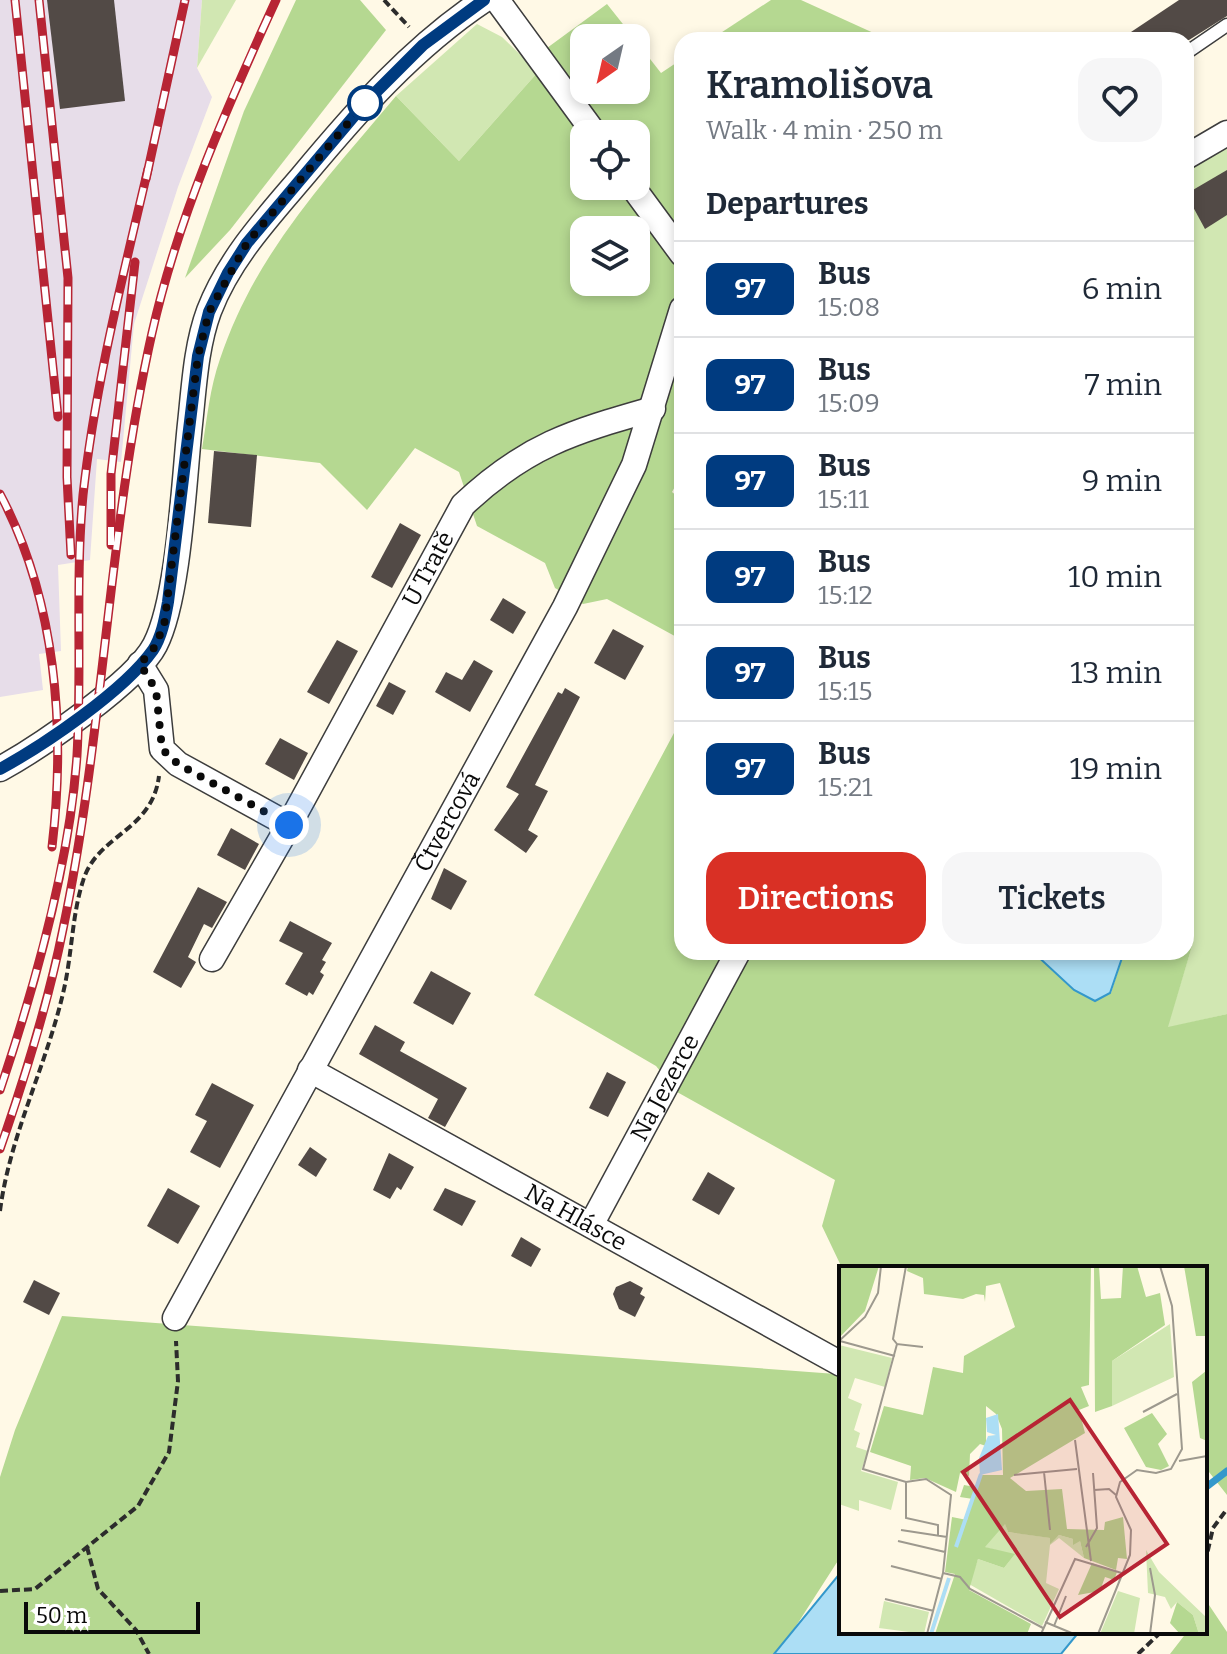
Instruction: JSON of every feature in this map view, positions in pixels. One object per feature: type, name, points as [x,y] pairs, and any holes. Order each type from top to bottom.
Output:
[{"type":"street","points":[[0,769],[40,747],[98,701],[154,648],[164,626],[198,356],[209,312],[247,243],[355,114],[423,45],[484,0]]},
{"type":"street","points":[[497,0],[585,120]]},
{"type":"street","points":[[1194,152],[1227,133]]},
{"type":"street","points":[[642,200],[674,243]]},
{"type":"street","name":"Čtvercová","points":[[175,1318],[565,607],[634,465],[674,337]]},
{"type":"street","name":"U Tratě","points":[[212,959],[289,825],[463,505],[498,472],[568,433],[653,409]]},
{"type":"street","points":[[140,664],[156,690],[162,749],[178,764],[289,825]]},
{"type":"street","name":"Na Jezerce","points":[[591,1225],[734,960]]},
{"type":"street","name":"Na Hlásce","points":[[310,1070],[839,1363]]},
{"type":"lane","points":[[1194,48],[1227,25]]},
{"type":"path","points":[[384,0],[423,45]]},
{"type":"path","points":[[0,1211],[6,1168],[63,991],[83,878],[103,848],[140,820],[157,792],[162,749]]},
{"type":"path","points":[[0,1591],[35,1589],[138,1506],[169,1452],[178,1381],[175,1318]]},
{"type":"path","points":[[1207,1554],[1213,1528],[1227,1509]]},
{"type":"path","points":[[87,1547],[98,1589],[136,1630],[149,1654]]},
{"type":"path","points":[[1138,1654],[1159,1634]]},
{"type":"shaded area","points":[[0,0],[202,0],[197,68],[212,97],[178,187],[134,324],[121,462],[97,459],[90,560],[58,565],[61,651],[39,654],[43,690],[0,697]]},
{"type":"green space","points":[[202,0],[236,0],[197,68]]},
{"type":"green space","points":[[296,0],[360,0],[386,30],[230,230],[185,278],[244,111]]},
{"type":"green space","points":[[771,0],[801,0],[871,32],[722,32]]},
{"type":"green space","points":[[607,4],[623,24],[580,24]]},
{"type":"green space","points":[[477,24],[502,37],[538,72],[459,161],[396,96]]},
{"type":"green space","points":[[570,31],[570,80],[547,48]]},
{"type":"green space","points":[[650,59],[661,73],[674,64],[674,227],[650,193],[650,120],[598,120],[587,104],[650,104]]},
{"type":"green space","points":[[538,72],[574,120],[570,120],[570,200],[630,200],[641,216],[570,216],[570,296],[650,296],[650,229],[674,263],[674,636],[607,599],[583,604],[555,588],[545,563],[477,526],[459,472],[415,448],[367,510],[320,463],[202,449],[217,370],[235,320],[273,251],[319,188],[396,96],[459,161]]},
{"type":"green space","points":[[1227,147],[1227,1014],[1167,1028],[1188,960],[1194,960],[1194,167]]},
{"type":"green space","points":[[674,733],[674,960],[1048,960],[1111,993],[1121,960],[1188,960],[1168,1027],[1227,1014],[1227,1495],[1207,1473],[1207,1266],[841,1266],[822,1226],[835,1180],[677,1092],[656,1066],[534,995]]},
{"type":"green space","points":[[62,1316],[836,1374],[839,1370],[839,1559],[778,1654],[0,1654],[0,1477],[15,1430]]},
{"type":"green space","points":[[1207,1602],[1227,1632],[1227,1654],[1170,1654],[1185,1634],[1207,1634]]},
{"type":"water","points":[[1042,960],[1121,960],[1110,993],[1095,1001],[1074,990]]},
{"type":"water","points":[[839,1574],[839,1634],[1077,1634],[1061,1654],[774,1654]]},
{"type":"building","points":[[47,0],[114,0],[125,101],[60,109]]},
{"type":"building","points":[[1179,0],[1227,0],[1227,16],[1194,37],[1194,32],[1131,32]]},
{"type":"building","points":[[1227,170],[1227,215],[1205,229],[1194,209],[1194,189]]},
{"type":"building","points":[[214,451],[257,455],[251,527],[208,523]]},
{"type":"building","points":[[400,523],[421,535],[392,588],[371,577]]},
{"type":"building","points":[[503,598],[526,612],[513,634],[490,620]]},
{"type":"building","points":[[613,629],[644,646],[625,680],[594,663]]},
{"type":"building","points":[[337,640],[358,651],[329,704],[307,692]]},
{"type":"building","points":[[474,660],[493,671],[470,712],[435,692],[446,672],[462,680]]},
{"type":"building","points":[[389,682],[406,691],[393,715],[376,706]]},
{"type":"building","points":[[565,688],[580,697],[535,785],[548,791],[528,830],[538,836],[526,853],[494,830],[519,794],[506,787],[558,692],[562,694]]},
{"type":"building","points":[[280,738],[308,753],[294,780],[265,764]]},
{"type":"building","points":[[231,828],[259,844],[245,870],[217,855]]},
{"type":"building","points":[[444,868],[467,881],[451,910],[431,899]]},
{"type":"building","points":[[198,887],[227,902],[212,928],[204,924],[188,957],[196,962],[181,988],[153,972]]},
{"type":"building","points":[[290,921],[332,943],[322,960],[326,962],[320,972],[324,975],[313,995],[309,992],[307,996],[285,984],[303,953],[279,941]]},
{"type":"building","points":[[431,971],[471,993],[453,1025],[413,1003]]},
{"type":"building","points":[[375,1025],[405,1042],[400,1051],[467,1088],[445,1127],[428,1118],[438,1099],[359,1054]]},
{"type":"building","points":[[607,1072],[626,1082],[608,1117],[589,1108]]},
{"type":"building","points":[[212,1083],[254,1105],[220,1168],[190,1152],[207,1121],[195,1115]]},
{"type":"building","points":[[310,1147],[327,1159],[316,1177],[298,1165]]},
{"type":"building","points":[[389,1153],[414,1167],[401,1190],[397,1187],[390,1199],[373,1190]]},
{"type":"building","points":[[708,1172],[735,1188],[719,1215],[692,1200]]},
{"type":"building","points":[[168,1188],[200,1206],[178,1244],[147,1226]]},
{"type":"building","points":[[445,1188],[476,1201],[462,1226],[433,1210]]},
{"type":"building","points":[[521,1237],[541,1249],[531,1267],[511,1256]]},
{"type":"building","points":[[34,1280],[60,1293],[49,1315],[23,1302]]},
{"type":"building","points":[[630,1281],[643,1288],[640,1294],[645,1297],[635,1317],[619,1309],[613,1294],[616,1287]]},
{"type":"waterway","points":[[1207,1486],[1227,1471]]},
{"type":"railway","points":[[15,0],[58,417]]},
{"type":"railway","points":[[39,0],[68,278],[67,477],[71,555]]},
{"type":"railway","points":[[146,179],[185,0]]},
{"type":"railway","points":[[0,1149],[50,985],[77,855],[125,481],[152,333],[175,247],[190,205],[222,122],[276,0]]},
{"type":"railway","points":[[0,1090],[49,924],[67,837],[77,755],[79,560],[83,495],[102,372],[148,169]]},
{"type":"railway","points":[[111,545],[111,474],[135,262]]},
{"type":"railway","points":[[0,494],[34,577],[52,666],[58,757],[52,847]]},
{"type":"bus line","name":"97","points":[[0,769],[40,747],[140,664],[154,648],[164,626],[168,602],[198,356],[209,312],[228,273],[247,243],[365,103],[423,45],[484,0]]},
{"type":"route","points":[[289,825],[178,764],[162,749],[156,690],[140,664],[154,648],[164,626],[198,356],[209,312],[247,243],[365,103]]}]
